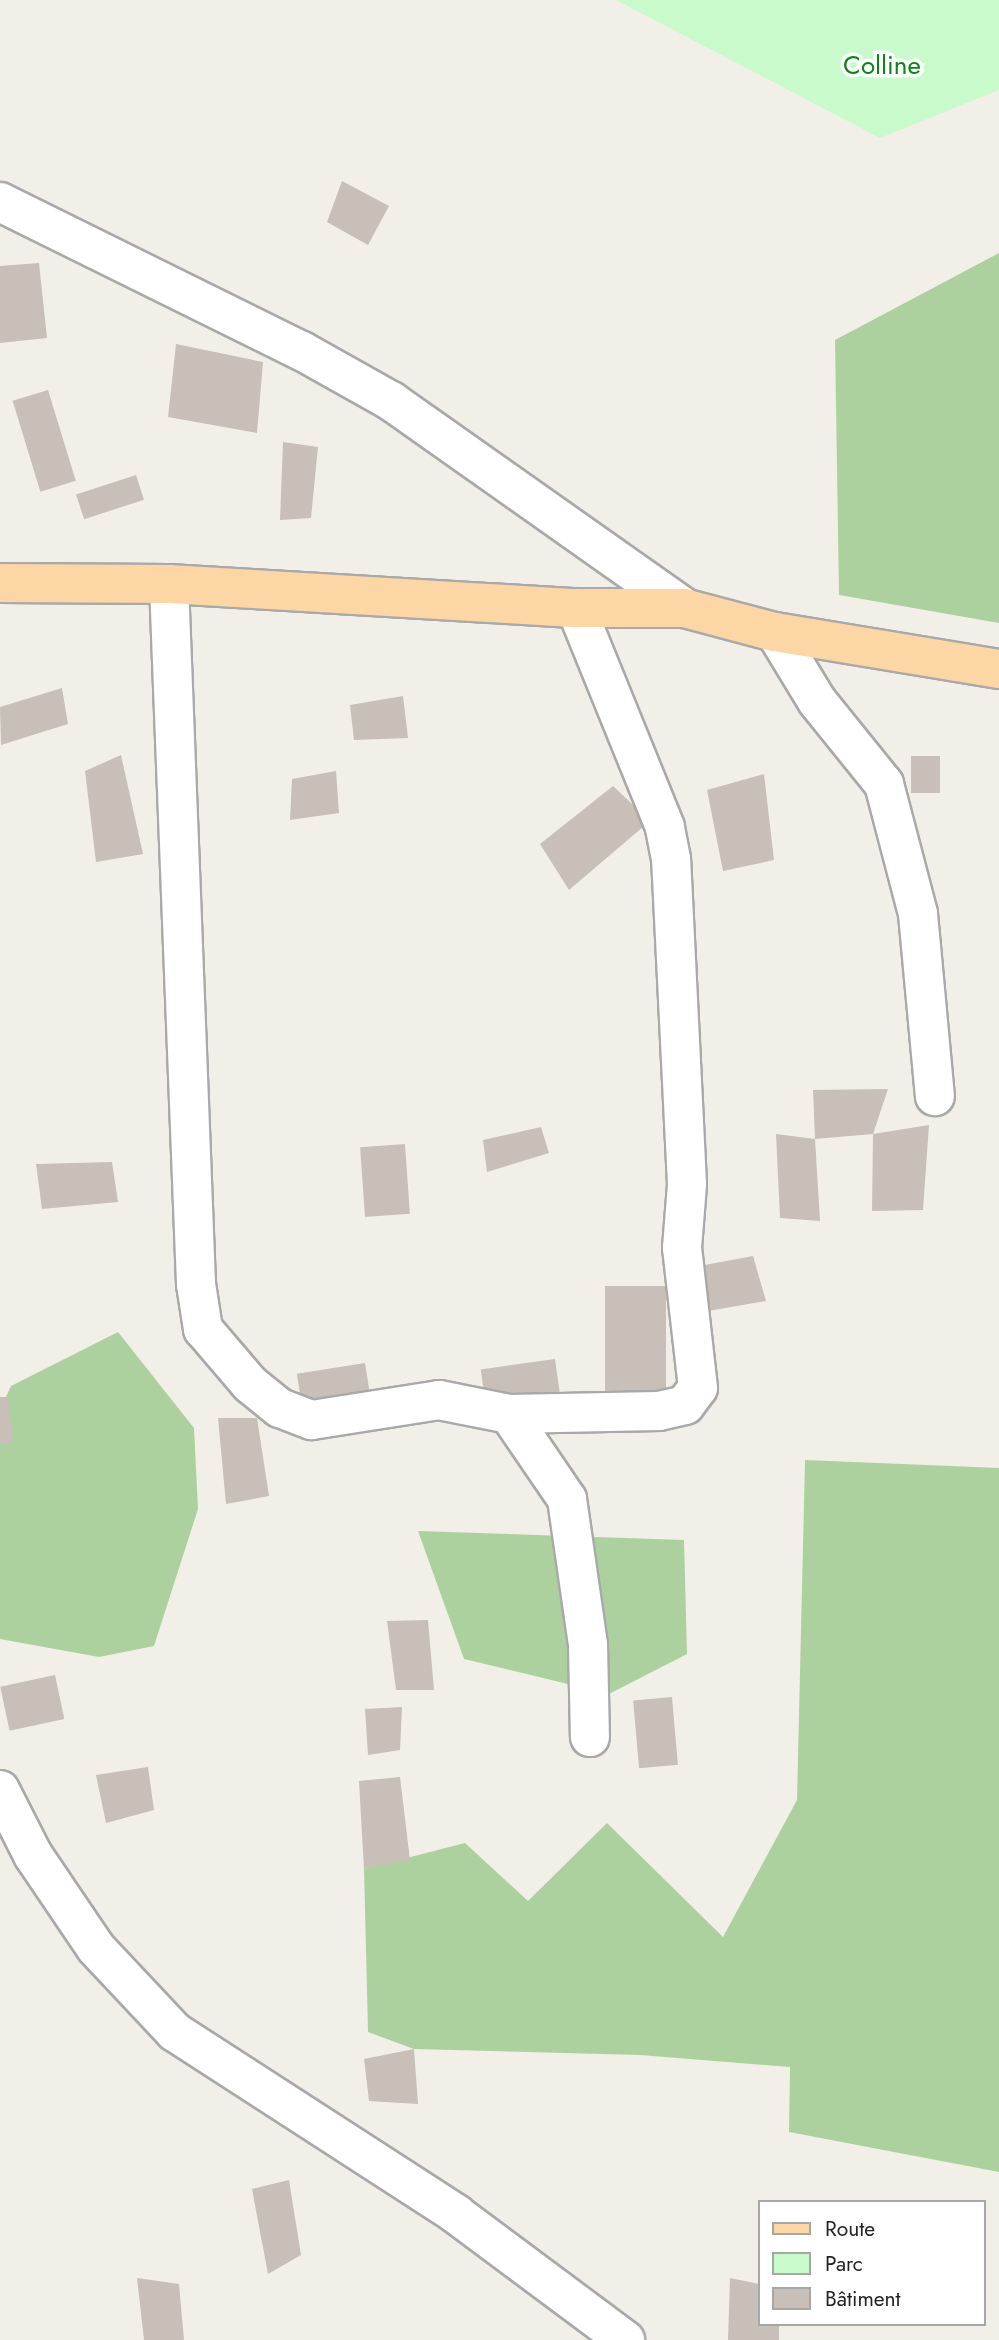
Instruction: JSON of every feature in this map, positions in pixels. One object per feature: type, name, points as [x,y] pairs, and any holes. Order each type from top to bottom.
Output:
[{"type":"main road","points":[[0,583],[169,584],[576,608],[684,608],[775,632],[999,669]]},
{"type":"street","points":[[0,202],[302,351],[391,401],[684,608]]},
{"type":"street","points":[[0,601],[43,584]]},
{"type":"street","points":[[169,584],[196,1284],[203,1329],[250,1384],[280,1408],[312,1419],[439,1400],[509,1414],[674,1409],[692,1399],[698,1388],[682,1248],[687,1184],[671,859],[660,816],[576,608]]},
{"type":"street","points":[[775,632],[817,701],[884,784],[918,914],[935,1096]]},
{"type":"street","points":[[509,1414],[567,1499],[587,1645],[590,1737]]},
{"type":"street","points":[[0,1790],[33,1855],[96,1948],[175,2032],[456,2214],[625,2340]]},
{"type":"green space","name":"Colline","points":[[616,0],[999,0],[999,90],[880,138]]},
{"type":"green space","points":[[999,253],[999,623],[839,595],[835,340]]},
{"type":"green space","points":[[118,1332],[194,1428],[198,1509],[154,1646],[99,1657],[0,1639],[0,1410],[11,1386]]},
{"type":"green space","points":[[805,1460],[999,1468],[999,2172],[789,2132],[790,2067],[640,2055],[414,2049],[368,2032],[364,1869],[465,1843],[528,1901],[607,1823],[723,1937],[797,1800]]},
{"type":"green space","points":[[418,1531],[684,1540],[687,1654],[609,1694],[464,1659]]},
{"type":"building","points":[[342,181],[389,206],[368,245],[327,222]]},
{"type":"building","points":[[39,263],[47,338],[0,343],[0,266]]},
{"type":"building","points":[[176,344],[263,362],[257,433],[168,417]]},
{"type":"building","points":[[48,390],[76,481],[40,492],[13,401]]},
{"type":"building","points":[[283,442],[318,447],[311,518],[280,520]]},
{"type":"building","points":[[136,475],[144,500],[84,519],[76,494]]},
{"type":"building","points":[[62,688],[68,724],[1,745],[0,707]]},
{"type":"building","points":[[403,696],[408,738],[354,740],[350,705]]},
{"type":"building","points":[[121,755],[143,854],[96,862],[85,771]]},
{"type":"building","points":[[911,756],[940,756],[940,793],[911,793]]},
{"type":"building","points":[[336,771],[339,813],[290,820],[292,779]]},
{"type":"building","points":[[764,774],[774,860],[723,871],[707,790]]},
{"type":"building","points":[[613,786],[650,821],[569,890],[540,844]]},
{"type":"building","points":[[888,1089],[873,1134],[815,1139],[813,1090]]},
{"type":"building","points":[[929,1125],[923,1210],[872,1211],[873,1134]]},
{"type":"building","points":[[541,1127],[549,1153],[487,1172],[483,1140]]},
{"type":"building","points":[[776,1134],[815,1139],[820,1221],[780,1218]]},
{"type":"building","points":[[405,1144],[410,1214],[365,1217],[360,1147]]},
{"type":"building","points":[[112,1162],[118,1202],[42,1209],[36,1164]]},
{"type":"building","points":[[753,1256],[766,1301],[697,1313],[694,1267]]},
{"type":"building","points":[[605,1286],[666,1286],[666,1405],[605,1405]]},
{"type":"building","points":[[555,1359],[561,1400],[486,1410],[481,1369]]},
{"type":"building","points":[[365,1363],[371,1402],[303,1412],[297,1374]]},
{"type":"building","points":[[0,1397],[8,1397],[13,1443],[0,1444]]},
{"type":"building","points":[[218,1418],[257,1418],[269,1496],[226,1504]]},
{"type":"building","points":[[428,1620],[434,1690],[396,1690],[387,1621]]},
{"type":"building","points":[[55,1675],[64,1719],[10,1731],[0,1687]]},
{"type":"building","points":[[672,1697],[678,1765],[639,1768],[633,1700]]},
{"type":"building","points":[[402,1707],[400,1750],[368,1755],[365,1709]]},
{"type":"building","points":[[148,1767],[154,1810],[106,1823],[96,1775]]},
{"type":"building","points":[[400,1777],[410,1860],[364,1869],[359,1781]]},
{"type":"building","points":[[414,2049],[418,2104],[369,2101],[364,2059]]},
{"type":"building","points":[[289,2180],[301,2255],[268,2274],[252,2189]]},
{"type":"building","points":[[137,2278],[179,2284],[184,2340],[144,2340]]},
{"type":"building","points":[[730,2278],[758,2284],[758,2326],[779,2326],[779,2340],[728,2340]]}]
